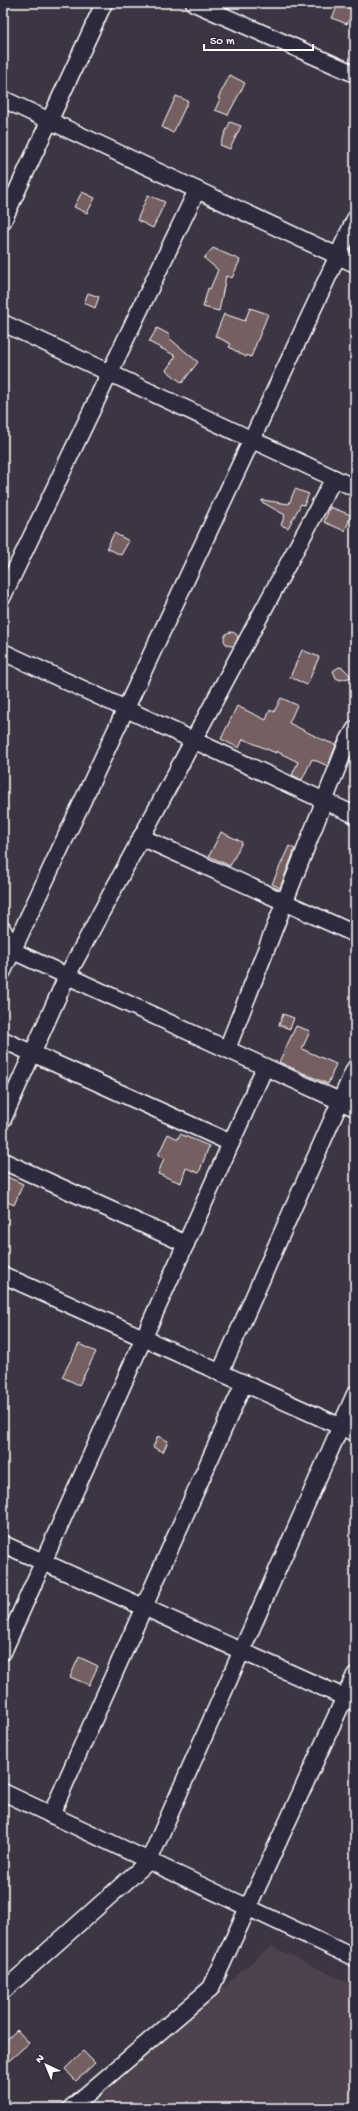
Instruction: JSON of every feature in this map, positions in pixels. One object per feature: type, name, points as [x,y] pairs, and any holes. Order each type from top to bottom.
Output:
[{"type":"street","points":[[3,221],[104,3]]},
{"type":"street","points":[[194,3],[355,74]]},
{"type":"street","points":[[3,99],[355,264]]},
{"type":"street","points":[[3,596],[197,190]]},
{"type":"street","points":[[3,971],[355,219]]},
{"type":"street","points":[[3,324],[355,488]]},
{"type":"street","points":[[3,1119],[67,976],[334,478]]},
{"type":"street","points":[[3,652],[355,815]]},
{"type":"street","points":[[227,1049],[347,743],[355,729]]},
{"type":"street","points":[[141,837],[355,934]]},
{"type":"street","points":[[3,930],[13,950],[355,1108]]},
{"type":"street","points":[[3,1040],[231,1143]]},
{"type":"street","points":[[3,1652],[265,1067]]},
{"type":"street","points":[[220,1372],[355,1068]]},
{"type":"street","points":[[3,1161],[186,1244]]},
{"type":"street","points":[[3,1275],[348,1430]]},
{"type":"street","points":[[51,1815],[244,1383]]},
{"type":"street","points":[[3,1992],[149,1861],[242,1651],[348,1430],[355,1394]]},
{"type":"street","points":[[3,1544],[350,1700]]},
{"type":"street","points":[[71,2108],[211,1988],[248,1908],[350,1700],[355,1675]]},
{"type":"street","points":[[5,1796],[51,1815],[355,1958]]},
{"type":"shaded area","points":[[271,1946],[355,1986],[355,2108],[83,2108]]},
{"type":"building","points":[[339,3],[355,7],[347,24],[332,18]]},
{"type":"building","points":[[230,75],[245,83],[228,115],[215,110],[220,99],[218,98]]},
{"type":"building","points":[[176,96],[188,101],[173,133],[162,127]]},
{"type":"building","points":[[230,122],[241,126],[230,149],[220,145]]},
{"type":"building","points":[[82,192],[95,198],[87,213],[74,207]]},
{"type":"building","points":[[148,195],[165,202],[153,228],[137,220]]},
{"type":"building","points":[[213,248],[240,260],[232,278],[226,276],[219,311],[203,307],[208,288],[210,289],[218,270],[204,258]]},
{"type":"building","points":[[88,293],[99,297],[95,308],[84,303]]},
{"type":"building","points":[[250,308],[268,314],[251,357],[247,355],[246,357],[229,347],[231,344],[215,336],[224,314],[245,321]]},
{"type":"building","points":[[157,328],[170,335],[169,338],[198,362],[182,383],[166,370],[176,356],[149,342]]},
{"type":"building","points":[[295,489],[309,494],[304,505],[301,504],[288,528],[281,525],[285,515],[262,502],[262,500],[289,504]]},
{"type":"building","points":[[330,507],[351,515],[345,531],[324,522]]},
{"type":"building","points":[[114,533],[129,541],[121,555],[107,548]]},
{"type":"building","points":[[231,632],[236,634],[238,639],[236,644],[231,646],[226,644],[224,639],[226,634]]},
{"type":"building","points":[[302,650],[319,657],[307,685],[290,677]]},
{"type":"building","points":[[339,667],[343,668],[352,677],[340,680],[336,678],[333,671]]},
{"type":"building","points":[[281,698],[297,705],[289,723],[336,745],[328,766],[312,759],[302,780],[292,775],[298,762],[276,751],[276,753],[243,739],[239,748],[221,739],[237,706],[266,720],[270,710],[274,712]]},
{"type":"building","points":[[221,832],[242,842],[230,866],[209,856]]},
{"type":"building","points":[[289,846],[295,849],[280,888],[272,884]]},
{"type":"building","points":[[283,1014],[294,1018],[290,1029],[279,1025]]},
{"type":"building","points":[[296,1026],[310,1031],[302,1049],[336,1064],[328,1084],[279,1062]]},
{"type":"building","points":[[168,1134],[178,1139],[180,1134],[209,1146],[199,1173],[186,1168],[181,1183],[158,1174],[164,1158],[158,1155]]},
{"type":"building","points":[[3,1175],[23,1184],[14,1205],[3,1200]]},
{"type":"building","points":[[79,1344],[96,1352],[79,1385],[62,1377]]},
{"type":"building","points":[[158,1436],[168,1441],[163,1452],[153,1447]]},
{"type":"building","points":[[79,1657],[98,1666],[89,1685],[70,1677]]},
{"type":"building","points":[[17,2030],[29,2043],[3,2066],[3,2043]]},
{"type":"building","points":[[83,2051],[95,2063],[76,2081],[65,2069]]}]
